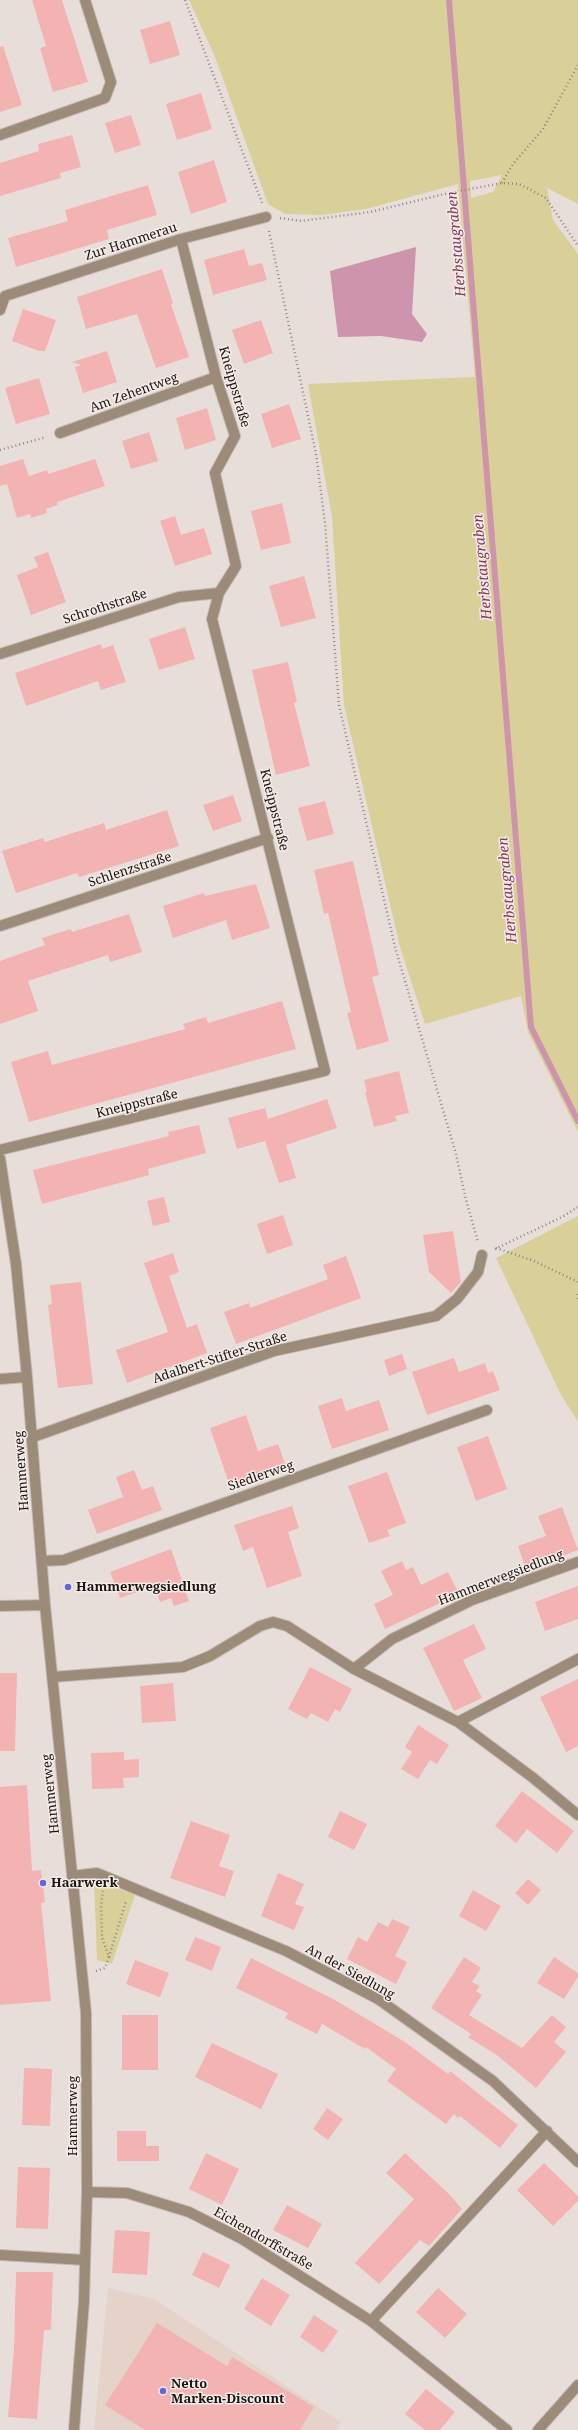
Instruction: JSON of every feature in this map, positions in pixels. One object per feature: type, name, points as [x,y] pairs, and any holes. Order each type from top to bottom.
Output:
[{"type":"street","points":[[0,135],[105,98],[110,82],[85,0]]},
{"type":"street","name":"Zur Hammerau","points":[[2,294],[180,239],[266,217]]},
{"type":"street","name":"Kneippstraße","points":[[0,1150],[325,1071],[212,618],[219,593],[236,566],[215,473],[235,436],[216,377],[180,239]]},
{"type":"street","points":[[0,310],[2,294]]},
{"type":"street","name":"Am Zehentweg","points":[[60,434],[216,377]]},
{"type":"street","name":"Schrothstraße","points":[[0,654],[179,597],[219,593]]},
{"type":"street","name":"Schlenzstraße","points":[[0,926],[268,838]]},
{"type":"street","name":"Hammerweg","points":[[0,1158],[16,1264],[33,1437],[45,1604],[86,2013],[87,2192],[85,2260],[74,2430]]},
{"type":"street","name":"Adalbert-Stifter-Straße","points":[[33,1437],[274,1352],[436,1316],[457,1299],[478,1272],[482,1254]]},
{"type":"street","points":[[0,1379],[27,1377]]},
{"type":"street","name":"Siedlerweg","points":[[42,1561],[64,1560],[487,1410]]},
{"type":"street","name":"Hammerwegsiedlung","points":[[354,1669],[392,1639],[472,1600],[578,1562]]},
{"type":"street","points":[[0,1606],[45,1604]]},
{"type":"street","points":[[53,1677],[183,1666],[210,1656],[260,1626],[272,1622],[287,1626],[354,1669],[458,1722],[532,1777],[578,1815]]},
{"type":"street","points":[[458,1722],[578,1658]]},
{"type":"street","name":"An der Siedlung","points":[[72,1876],[97,1873],[105,1876],[286,1951],[378,1999],[493,2081],[578,2162]]},
{"type":"street","points":[[371,2321],[547,2131]]},
{"type":"street","name":"Eichendorffstraße","points":[[87,2192],[127,2193],[189,2212],[242,2238],[371,2321],[507,2430]]},
{"type":"street","points":[[0,2255],[85,2260]]},
{"type":"street","points":[[538,2430],[578,2385]]},
{"type":"path","points":[[185,0],[217,81],[266,217],[316,454],[325,523],[339,705],[395,947],[456,1154],[466,1200],[482,1254],[562,1217],[578,1207]]},
{"type":"path","points":[[502,183],[513,164],[543,129],[578,65]]},
{"type":"path","points":[[266,217],[301,221],[370,212],[449,193],[502,183],[519,184],[546,198],[578,246]]},
{"type":"path","points":[[0,450],[60,434]]},
{"type":"path","points":[[496,1248],[534,1261],[578,1282]]},
{"type":"path","points":[[578,1294],[578,1300]]},
{"type":"path","points":[[105,1876],[101,1905],[102,1938],[109,1958]]},
{"type":"path","points":[[82,1975],[105,1968],[125,1903],[133,1888]]},
{"type":"shaded area","points":[[189,0],[578,0],[578,204],[547,188],[553,220],[578,254],[578,1132],[528,1032],[521,996],[425,1024],[400,947],[344,705],[332,517],[308,384],[475,377],[458,184],[366,209],[322,215],[285,214],[268,204],[215,57]],"holes":[[[502,175],[493,192],[471,198],[470,181]]]},
{"type":"shaded area","points":[[416,247],[412,314],[427,334],[422,342],[381,336],[338,337],[330,271]]},
{"type":"shaded area","points":[[578,1216],[578,1422],[560,1393],[496,1258]]},
{"type":"shaded area","points":[[94,1880],[135,1895],[112,1964],[97,1960]]},
{"type":"shaded area","points":[[108,2288],[154,2299],[341,2422],[336,2430],[94,2430]]},
{"type":"building","points":[[32,0],[62,0],[88,82],[53,92],[40,48],[46,46]]},
{"type":"building","points":[[170,21],[180,55],[150,64],[140,30]]},
{"type":"building","points":[[3,46],[22,105],[0,112],[0,47]]},
{"type":"building","points":[[201,93],[212,129],[177,140],[166,104]]},
{"type":"building","points":[[131,115],[141,145],[115,153],[105,123]]},
{"type":"building","points":[[72,135],[81,167],[60,173],[61,178],[0,196],[0,163],[39,151],[38,144]]},
{"type":"building","points":[[214,160],[227,202],[191,214],[178,172]]},
{"type":"building","points":[[148,185],[157,215],[107,230],[109,239],[16,267],[8,238],[68,221],[65,210]]},
{"type":"building","points":[[244,249],[249,266],[262,263],[267,280],[213,295],[204,260]]},
{"type":"building","points":[[162,269],[173,303],[171,304],[189,357],[156,368],[137,314],[86,329],[77,297]]},
{"type":"building","points":[[23,309],[56,320],[45,351],[39,351],[12,341]]},
{"type":"building","points":[[261,320],[273,353],[244,364],[232,330]]},
{"type":"building","points":[[107,351],[117,382],[83,393],[75,367],[81,365],[72,362]]},
{"type":"building","points":[[39,378],[50,414],[16,424],[5,388]]},
{"type":"building","points":[[289,404],[301,439],[272,448],[261,414]]},
{"type":"building","points":[[207,408],[216,440],[185,450],[176,418]]},
{"type":"building","points":[[149,432],[158,461],[131,469],[122,441]]},
{"type":"building","points":[[23,459],[29,476],[47,470],[48,474],[95,459],[105,486],[57,502],[58,505],[46,509],[47,513],[31,518],[30,514],[17,518],[7,484],[0,486],[0,466]]},
{"type":"building","points":[[282,503],[291,543],[261,550],[251,511]]},
{"type":"building","points":[[175,516],[181,535],[204,528],[212,554],[175,566],[160,521]]},
{"type":"building","points":[[48,552],[66,602],[31,615],[17,575],[38,567],[34,557]]},
{"type":"building","points":[[304,576],[316,618],[281,627],[269,586]]},
{"type":"building","points":[[185,627],[195,659],[159,670],[149,639]]},
{"type":"building","points":[[101,644],[102,649],[113,645],[126,682],[101,690],[98,681],[26,706],[15,673]]},
{"type":"building","points":[[288,662],[297,702],[294,703],[310,766],[276,775],[252,670]]},
{"type":"building","points":[[233,795],[242,821],[213,831],[203,805]]},
{"type":"building","points":[[325,801],[334,834],[307,841],[298,808]]},
{"type":"building","points":[[167,810],[179,846],[79,877],[77,873],[16,893],[2,851],[43,838],[45,842],[104,823],[106,830]]},
{"type":"building","points":[[353,861],[379,975],[372,977],[389,1041],[357,1050],[347,1013],[351,1012],[328,913],[324,914],[314,870]]},
{"type":"building","points":[[256,884],[270,928],[232,940],[226,920],[173,938],[163,906],[204,893],[205,896]]},
{"type":"building","points":[[129,914],[142,952],[110,962],[108,955],[28,981],[38,1011],[0,1024],[0,961],[45,945],[42,938],[71,929],[72,932]]},
{"type":"building","points":[[282,1001],[296,1049],[29,1122],[11,1062],[48,1051],[52,1065],[185,1029],[183,1024],[206,1017],[208,1023]]},
{"type":"building","points":[[399,1071],[409,1113],[395,1116],[397,1121],[374,1127],[365,1092],[367,1092],[364,1080]]},
{"type":"building","points":[[327,1099],[337,1128],[286,1145],[296,1178],[279,1183],[265,1141],[237,1149],[228,1118],[265,1108],[268,1119]]},
{"type":"building","points":[[199,1125],[206,1153],[148,1169],[149,1175],[42,1204],[33,1170],[169,1136],[168,1132]]},
{"type":"building","points":[[164,1197],[170,1222],[153,1226],[147,1201]]},
{"type":"building","points":[[283,1215],[293,1245],[267,1254],[257,1224]]},
{"type":"building","points":[[453,1231],[461,1282],[451,1293],[429,1272],[423,1235]]},
{"type":"building","points":[[173,1253],[179,1272],[169,1276],[187,1328],[197,1324],[207,1353],[127,1383],[116,1350],[168,1332],[144,1263]]},
{"type":"building","points":[[346,1256],[361,1298],[236,1344],[224,1312],[249,1303],[250,1308],[328,1279],[323,1265]]},
{"type":"building","points":[[81,1282],[93,1384],[58,1388],[48,1305],[52,1304],[50,1285]]},
{"type":"building","points":[[402,1354],[407,1369],[389,1376],[384,1360]]},
{"type":"building","points":[[454,1358],[459,1372],[485,1363],[488,1373],[493,1371],[500,1390],[427,1415],[412,1372]]},
{"type":"building","points":[[342,1398],[346,1411],[379,1400],[389,1430],[332,1449],[318,1406]]},
{"type":"building","points":[[246,1415],[258,1451],[278,1444],[286,1466],[230,1486],[210,1428]]},
{"type":"building","points":[[488,1436],[507,1489],[476,1501],[457,1447]]},
{"type":"building","points":[[134,1470],[142,1490],[153,1486],[162,1510],[97,1534],[88,1510],[123,1497],[116,1477]]},
{"type":"building","points":[[387,1472],[406,1523],[387,1530],[390,1536],[369,1543],[348,1486]]},
{"type":"building","points":[[292,1506],[299,1528],[288,1532],[302,1576],[267,1588],[253,1547],[243,1551],[234,1525]]},
{"type":"building","points":[[562,1507],[578,1550],[526,1569],[518,1546],[546,1536],[538,1516]]},
{"type":"building","points":[[171,1549],[189,1601],[174,1606],[171,1598],[160,1602],[154,1586],[120,1598],[110,1572]]},
{"type":"building","points":[[402,1561],[406,1570],[413,1567],[421,1585],[448,1572],[459,1594],[385,1629],[374,1604],[393,1595],[381,1571]]},
{"type":"building","points":[[578,1586],[578,1619],[545,1631],[535,1602]]},
{"type":"building","points":[[474,1624],[486,1649],[463,1660],[482,1698],[454,1711],[423,1648]]},
{"type":"building","points":[[310,1667],[352,1689],[340,1712],[335,1709],[328,1722],[311,1713],[307,1719],[288,1709]]},
{"type":"building","points":[[0,1673],[17,1673],[15,1751],[0,1751]]},
{"type":"building","points":[[578,1679],[578,1746],[566,1752],[540,1697]]},
{"type":"building","points":[[173,1683],[176,1721],[142,1723],[140,1686]]},
{"type":"building","points":[[418,1725],[449,1745],[437,1764],[430,1760],[418,1779],[401,1769],[412,1752],[405,1747]]},
{"type":"building","points":[[124,1752],[124,1760],[139,1759],[139,1777],[123,1778],[124,1788],[92,1789],[91,1753]]},
{"type":"building","points":[[27,1785],[32,1871],[41,1870],[45,1902],[41,1903],[51,2001],[0,2005],[0,1787]]},
{"type":"building","points":[[522,1791],[574,1831],[557,1853],[527,1829],[516,1843],[495,1826]]},
{"type":"building","points":[[340,1811],[367,1824],[354,1850],[328,1837]]},
{"type":"building","points":[[191,1821],[230,1835],[219,1866],[234,1871],[225,1897],[170,1878]]},
{"type":"building","points":[[278,1873],[304,1884],[295,1904],[304,1907],[294,1930],[261,1916]]},
{"type":"building","points":[[528,1879],[541,1890],[528,1905],[515,1893]]},
{"type":"building","points":[[473,1890],[501,1906],[486,1931],[459,1916]]},
{"type":"building","points":[[392,1919],[410,1927],[395,1956],[407,1962],[396,1984],[347,1959],[358,1937],[367,1942],[378,1922],[388,1927]]},
{"type":"building","points":[[195,1937],[221,1947],[212,1971],[185,1960]]},
{"type":"building","points":[[464,1957],[481,1968],[472,1982],[480,1986],[476,1991],[482,1995],[469,2015],[522,2048],[552,2015],[566,2027],[554,2042],[566,2052],[536,2088],[498,2056],[468,2037],[471,2034],[431,2008]]},
{"type":"building","points":[[554,1957],[578,1973],[578,1977],[564,1999],[537,1983]]},
{"type":"building","points":[[251,1958],[335,2000],[405,2042],[448,2074],[450,2071],[518,2125],[500,2148],[460,2116],[458,2118],[454,2114],[446,2124],[387,2081],[396,2069],[366,2047],[365,2049],[322,2024],[317,2034],[285,2018],[288,2013],[236,1988]]},
{"type":"building","points":[[135,1960],[169,1973],[160,1997],[126,1984]]},
{"type":"building","points":[[122,2015],[158,2015],[158,2070],[122,2070]]},
{"type":"building","points":[[212,2043],[278,2074],[261,2109],[195,2077]]},
{"type":"building","points":[[24,2068],[52,2069],[50,2126],[22,2125]]},
{"type":"building","points":[[327,2108],[343,2119],[328,2140],[313,2129]]},
{"type":"building","points":[[117,2131],[146,2131],[146,2146],[159,2146],[159,2161],[117,2161]]},
{"type":"building","points":[[206,2153],[239,2169],[222,2205],[189,2189]]},
{"type":"building","points":[[405,2153],[450,2195],[462,2209],[429,2246],[420,2240],[379,2284],[355,2263],[414,2199],[386,2173]]},
{"type":"building","points":[[544,2163],[578,2196],[578,2201],[553,2226],[517,2190]]},
{"type":"building","points":[[18,2167],[50,2168],[48,2229],[16,2228]]},
{"type":"building","points":[[287,2205],[322,2224],[308,2248],[273,2230]]},
{"type":"building","points":[[115,2230],[150,2232],[147,2275],[112,2273]]},
{"type":"building","points":[[203,2252],[230,2265],[219,2288],[192,2275]]},
{"type":"building","points":[[16,2272],[53,2272],[51,2330],[44,2330],[37,2419],[8,2417],[14,2350]]},
{"type":"building","points":[[262,2278],[290,2295],[271,2326],[244,2309]]},
{"type":"building","points":[[438,2288],[467,2314],[445,2338],[416,2312]]},
{"type":"building","points":[[314,2315],[338,2331],[323,2353],[300,2337]]},
{"type":"building","points":[[157,2323],[227,2366],[232,2357],[314,2407],[300,2430],[145,2430],[105,2405]]},
{"type":"building","points":[[426,2389],[455,2412],[440,2430],[425,2430],[405,2414]]},
{"type":"waterway","name":"Herbstaugraben","points":[[449,0],[531,1027],[578,1121]]},
{"type":"place","name":"Hammerwegsiedlung","points":[[68,1587]]},
{"type":"place","name":"Haarwerk","points":[[43,1883]]},
{"type":"place","name":"Netto Marken-Discount","points":[[163,2391]]}]
